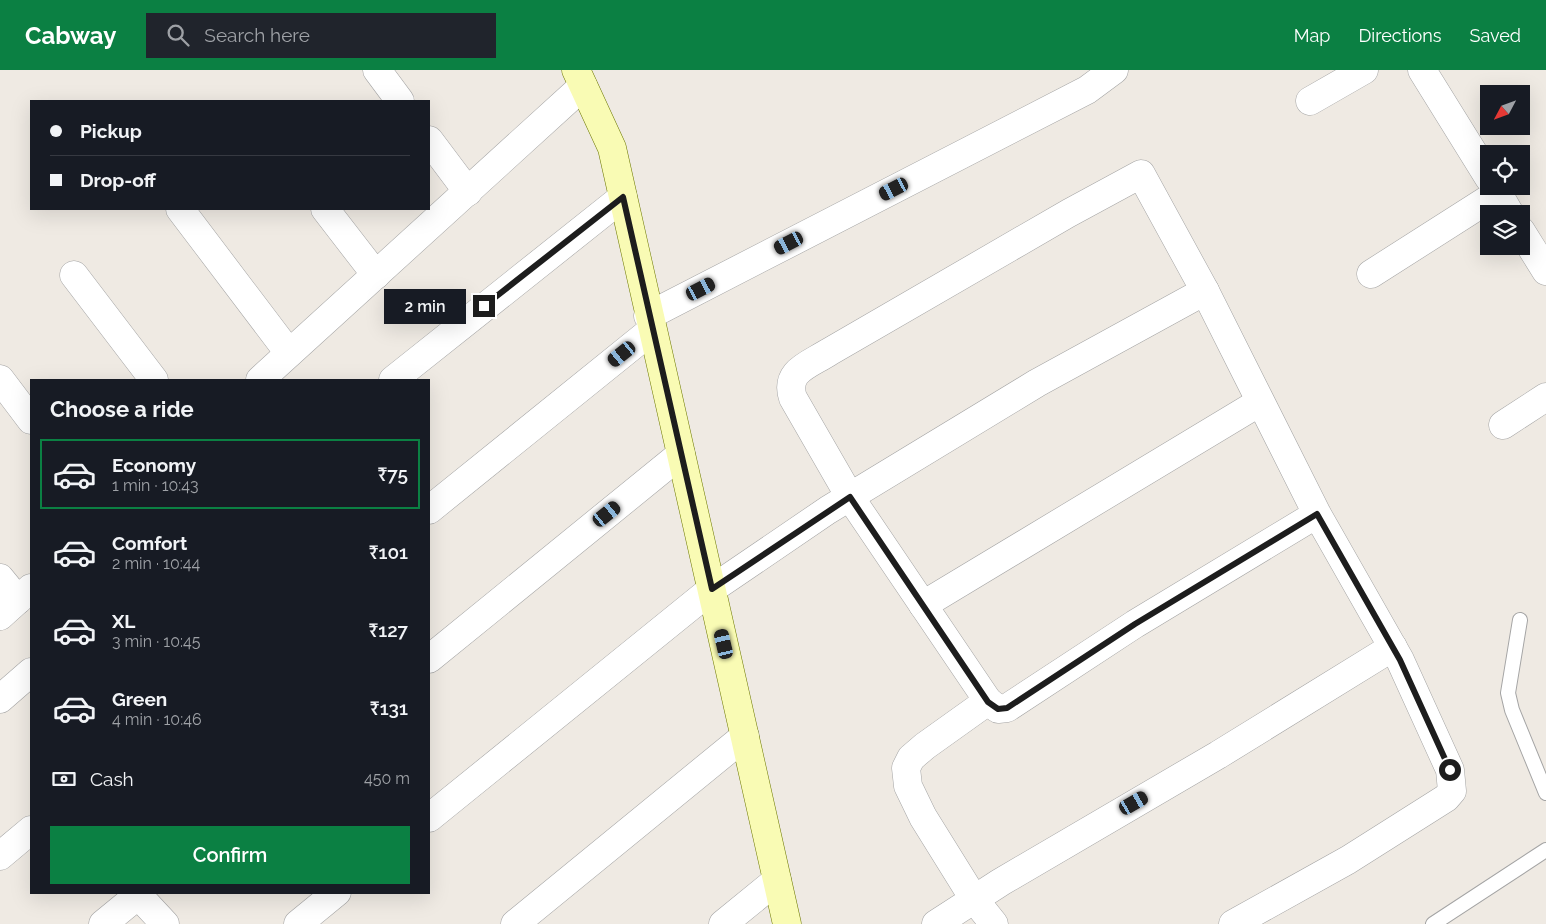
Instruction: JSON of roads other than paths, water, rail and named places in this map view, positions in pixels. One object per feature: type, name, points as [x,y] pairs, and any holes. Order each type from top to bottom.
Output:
[{"type":"main road","points":[[580,78],[612,148],[787,924]]},
{"type":"street","points":[[377,70],[399,100]]},
{"type":"street","points":[[430,509],[650,323],[1087,90],[1114,70]]},
{"type":"street","points":[[1310,100],[1364,70]]},
{"type":"street","points":[[1422,70],[1480,164]]},
{"type":"street","points":[[261,379],[468,192],[580,78]]},
{"type":"street","points":[[430,141],[468,192]]},
{"type":"street","points":[[1234,924],[1348,860],[1446,798],[1452,791],[1450,770],[1393,648],[1317,514],[1204,291],[1141,174],[1069,213],[829,352],[798,372],[791,380],[790,386],[793,398],[850,497],[988,702],[998,709],[1007,708],[1135,624],[1317,514]]},
{"type":"street","points":[[1372,274],[1495,195]]},
{"type":"street","points":[[393,379],[623,197]]},
{"type":"street","points":[[181,210],[289,353]]},
{"type":"street","points":[[326,210],[376,275]]},
{"type":"street","points":[[74,274],[153,379]]},
{"type":"street","points":[[430,817],[712,589],[850,497],[1037,382],[1204,291]]},
{"type":"street","points":[[0,379],[30,419]]},
{"type":"street","points":[[1502,425],[1546,397]]},
{"type":"street","points":[[923,605],[1260,402]]},
{"type":"street","points":[[430,658],[681,454]]},
{"type":"street","points":[[0,578],[16,602]]},
{"type":"street","points":[[936,924],[974,899],[1218,755],[1393,648]]},
{"type":"street","points":[[0,699],[30,673]]},
{"type":"street","points":[[988,702],[925,746],[911,758],[906,768],[908,786],[923,817],[974,899],[994,924]]},
{"type":"street","points":[[515,924],[745,736]]},
{"type":"street","points":[[0,856],[30,831]]},
{"type":"street","points":[[723,924],[777,880]]},
{"type":"street","points":[[103,924],[140,894],[165,924]]},
{"type":"street","points":[[298,924],[335,894]]},
{"type":"lane","points":[[1520,620],[1508,693],[1512,710],[1546,793]]},
{"type":"lane","points":[[1433,924],[1546,850]]}]
